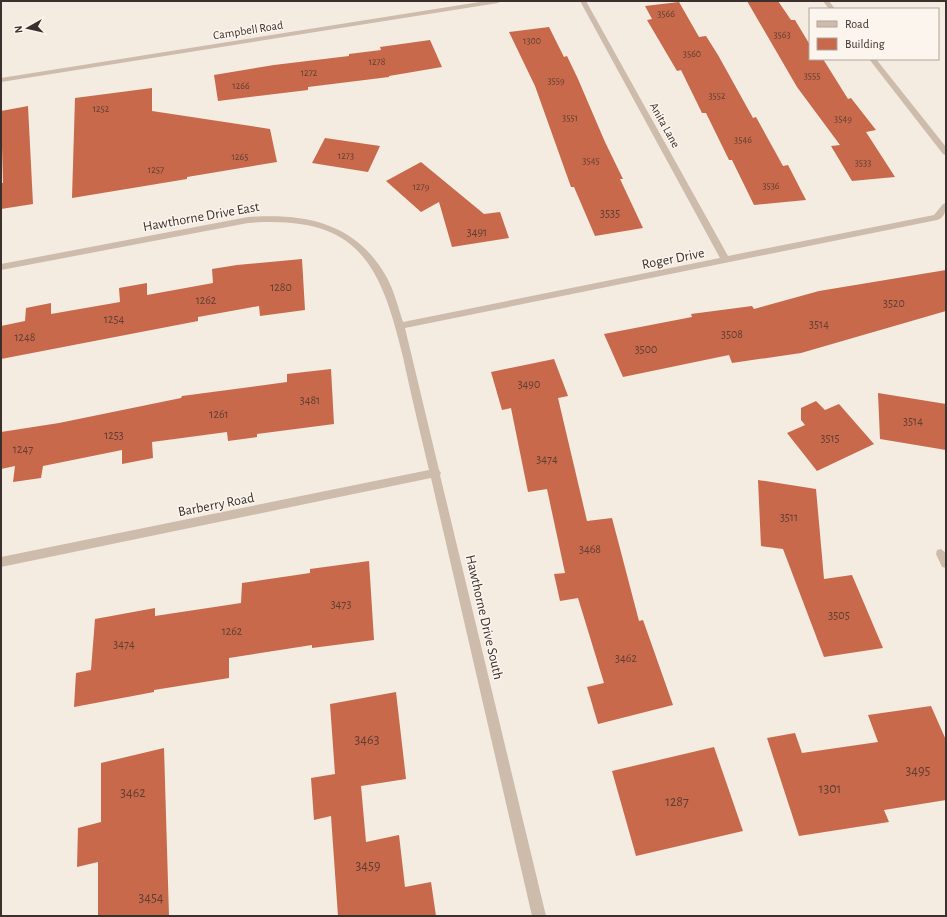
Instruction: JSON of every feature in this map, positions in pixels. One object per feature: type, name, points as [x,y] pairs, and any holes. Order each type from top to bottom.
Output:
[{"type":"street","name":"Campbell Road","points":[[1,80],[498,1]]},
{"type":"street","name":"Anita Lane","points":[[583,1],[726,261]]},
{"type":"street","points":[[873,60],[946,152]]},
{"type":"street","name":"Roger Drive","points":[[400,326],[937,217],[946,206]]},
{"type":"street","name":"Hawthorne Drive East","points":[[1,267],[248,220],[274,217],[295,219],[319,224],[344,235],[364,250],[382,277],[400,326]]},
{"type":"street","name":"Hawthorne Drive South","points":[[400,326],[436,473],[539,916]]},
{"type":"street","name":"Barberry Road","points":[[1,562],[436,473]]},
{"type":"building","points":[[747,1],[778,1],[791,20],[795,20],[809,43],[809,60],[824,60],[848,99],[851,98],[876,130],[866,132],[895,177],[852,181],[831,146],[840,145],[797,87]]},
{"type":"building","points":[[679,2],[699,37],[706,36],[753,118],[756,117],[783,166],[788,165],[806,200],[754,205],[732,160],[729,160],[706,113],[702,113],[681,70],[677,71],[647,20],[652,19],[645,6]]},
{"type":"building","points":[[549,27],[564,57],[567,56],[578,79],[605,142],[623,179],[620,179],[643,228],[595,236],[574,187],[571,187],[535,86],[509,32]]},
{"type":"building","points":[[430,40],[442,67],[389,77],[308,87],[308,90],[218,101],[214,75],[274,65],[349,56],[349,54],[381,50],[380,47]]},
{"type":"building","points":[[152,88],[152,111],[270,129],[277,162],[72,198],[75,98]]},
{"type":"building","points":[[28,106],[33,204],[1,209],[1,183],[3,183],[1,111]]},
{"type":"building","points":[[325,138],[380,146],[368,172],[312,163]]},
{"type":"building","points":[[421,162],[484,214],[500,212],[509,238],[452,247],[439,202],[421,212],[386,181]]},
{"type":"building","points":[[302,259],[305,310],[260,316],[259,306],[198,317],[198,321],[1,359],[1,326],[25,321],[26,308],[51,303],[51,314],[120,302],[119,288],[147,283],[147,295],[213,283],[212,269],[237,265]]},
{"type":"building","points":[[946,270],[946,311],[801,353],[732,363],[729,355],[623,377],[604,334],[692,317],[691,314],[752,306],[754,309],[819,291]]},
{"type":"building","points":[[554,359],[568,396],[558,398],[587,521],[612,518],[639,621],[643,620],[673,705],[598,724],[587,687],[604,683],[578,598],[560,601],[554,574],[565,573],[547,489],[528,492],[511,408],[502,410],[491,372]]},
{"type":"building","points":[[331,369],[334,424],[257,434],[257,437],[228,441],[227,432],[152,442],[153,458],[122,464],[122,450],[43,466],[41,478],[13,482],[15,466],[1,469],[1,432],[59,423],[181,398],[182,396],[287,382],[287,374]]},
{"type":"building","points":[[878,393],[946,404],[946,450],[880,439]]},
{"type":"building","points":[[816,401],[825,410],[839,404],[874,444],[817,471],[787,433],[805,425],[801,420],[801,408]]},
{"type":"building","points":[[758,480],[816,489],[824,579],[852,575],[883,648],[824,657],[783,549],[761,546]]},
{"type":"building","points":[[369,561],[374,640],[312,648],[312,645],[229,658],[229,678],[154,690],[154,692],[74,707],[76,673],[91,670],[95,619],[155,608],[155,616],[241,603],[242,583],[310,573],[310,569]]},
{"type":"building","points":[[396,692],[406,779],[361,786],[366,842],[399,835],[405,887],[431,882],[436,916],[338,916],[331,816],[314,820],[311,778],[335,774],[330,704]]},
{"type":"building","points":[[931,706],[946,740],[946,800],[884,810],[889,822],[799,836],[767,738],[795,733],[802,753],[878,742],[868,715]]},
{"type":"building","points":[[714,747],[743,831],[636,856],[612,771]]},
{"type":"building","points":[[164,748],[169,916],[98,916],[98,862],[77,867],[78,828],[101,822],[101,763]]}]
